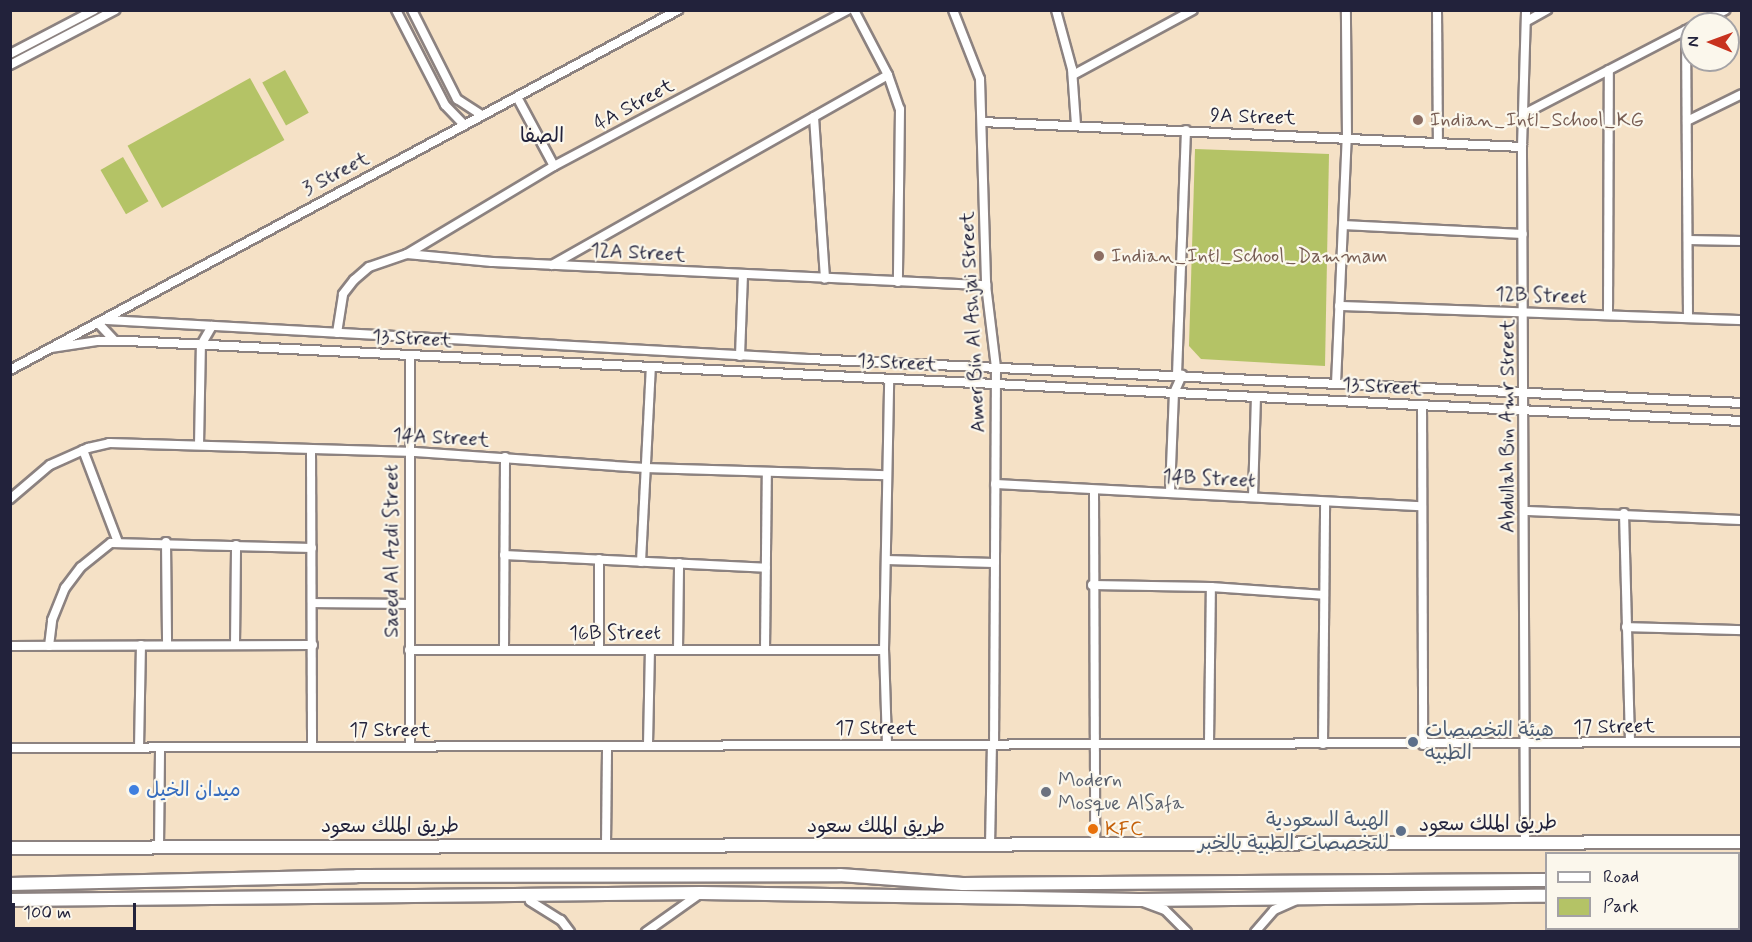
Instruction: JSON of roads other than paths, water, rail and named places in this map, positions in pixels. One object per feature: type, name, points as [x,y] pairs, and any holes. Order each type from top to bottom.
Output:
[{"type":"main road","name":"طريق الملك سعود","points":[[10,848],[1742,842]]},
{"type":"main road","points":[[10,884],[357,876],[816,875],[963,884],[1545,880]]},
{"type":"main road","points":[[14,901],[701,893],[1139,900],[1545,896]]},
{"type":"street","points":[[10,54],[94,10]]},
{"type":"street","points":[[10,65],[104,13],[115,10]]},
{"type":"street","points":[[396,10],[445,105],[464,125]]},
{"type":"street","points":[[412,10],[457,99],[482,115]]},
{"type":"street","name":"3 Street","points":[[10,370],[103,322],[678,10]]},
{"type":"street","name":"4A Street","points":[[407,254],[554,166],[848,10]]},
{"type":"street","points":[[854,10],[888,75],[900,109],[898,282]]},
{"type":"street","name":"Amer Bin Al Ashjai Street","points":[[953,10],[980,79],[986,285],[996,368],[990,846]]},
{"type":"street","points":[[1056,10],[1073,75],[1076,125]]},
{"type":"street","points":[[1073,75],[1193,10]]},
{"type":"street","points":[[1336,384],[1347,137],[1346,10]]},
{"type":"street","points":[[1437,10],[1438,143]]},
{"type":"street","name":"Abdullah Bin Amr Street","points":[[1525,842],[1522,745],[1526,511],[1522,147],[1526,10]]},
{"type":"street","points":[[1527,21],[1547,10]]},
{"type":"street","points":[[1524,114],[1680,34]]},
{"type":"street","points":[[414,45],[426,38]]},
{"type":"street","points":[[1608,315],[1609,70]]},
{"type":"street","points":[[1688,72],[1688,318]]},
{"type":"street","points":[[552,265],[888,75]]},
{"type":"street","points":[[1687,121],[1742,94]]},
{"type":"street","points":[[517,97],[554,166]]},
{"type":"street","points":[[445,105],[457,99]]},
{"type":"street","points":[[814,117],[825,279]]},
{"type":"street","name":"9A Street","points":[[982,122],[1347,137],[1522,147]]},
{"type":"street","points":[[1170,492],[1174,393],[1179,375],[1186,130]]},
{"type":"street","points":[[1343,225],[1523,234]]},
{"type":"street","points":[[1688,240],[1742,241]]},
{"type":"street","name":"12A Street","points":[[337,333],[343,294],[354,279],[369,267],[407,254],[552,265],[986,285]]},
{"type":"street","points":[[740,356],[744,275]]},
{"type":"street","name":"12B Street","points":[[1339,306],[1742,320]]},
{"type":"street","points":[[103,322],[115,341]]},
{"type":"street","name":"13 Street","points":[[103,322],[212,326],[740,356],[1742,403]]},
{"type":"street","points":[[199,445],[201,345],[212,326]]},
{"type":"street","name":"13 Street","points":[[51,348],[115,341],[1742,421]]},
{"type":"street","name":"Saeed Al Azdi Street","points":[[410,356],[408,452],[410,746]]},
{"type":"street","points":[[641,562],[651,367]]},
{"type":"street","points":[[887,744],[884,650],[889,380]]},
{"type":"street","points":[[1253,497],[1256,397]]},
{"type":"street","points":[[1422,405],[1422,745]]},
{"type":"street","name":"14A Street","points":[[10,499],[50,465],[82,450],[109,443],[408,452],[645,468],[887,475]]},
{"type":"street","points":[[311,449],[312,747]]},
{"type":"street","points":[[82,450],[118,542]]},
{"type":"street","points":[[504,458],[504,650]]},
{"type":"street","points":[[765,650],[766,472]]},
{"type":"street","name":"14B Street","points":[[995,484],[1094,491],[1170,492],[1421,506]]},
{"type":"street","points":[[1094,491],[1092,585],[1097,744],[1095,846]]},
{"type":"street","points":[[1323,744],[1325,502]]},
{"type":"street","points":[[1526,511],[1624,513],[1742,520]]},
{"type":"street","points":[[1624,513],[1630,742]]},
{"type":"street","points":[[49,646],[52,620],[64,588],[97,553],[118,542],[312,548]]},
{"type":"street","points":[[166,542],[166,645]]},
{"type":"street","points":[[235,645],[236,545]]},
{"type":"street","points":[[504,555],[766,568]]},
{"type":"street","points":[[599,560],[599,650]]},
{"type":"street","points":[[886,560],[994,563]]},
{"type":"street","points":[[678,650],[679,563]]},
{"type":"street","points":[[1092,585],[1211,587],[1324,595]]},
{"type":"street","points":[[1209,743],[1211,587]]},
{"type":"street","points":[[312,603],[409,604]]},
{"type":"street","points":[[1626,627],[1742,630]]},
{"type":"street","points":[[139,748],[141,645]]},
{"type":"street","points":[[10,646],[313,645]]},
{"type":"street","name":"16B Street","points":[[409,650],[884,650]]},
{"type":"street","points":[[648,744],[650,650]]},
{"type":"street","name":"17 Street","points":[[10,748],[648,744],[1522,745],[1742,742]]},
{"type":"street","points":[[606,846],[607,746]]},
{"type":"street","points":[[159,748],[159,847]]},
{"type":"street","points":[[646,932],[677,906],[701,893]]},
{"type":"street","points":[[1255,932],[1274,910],[1299,899]]},
{"type":"street","points":[[1139,900],[1165,910],[1187,932]]},
{"type":"street","points":[[530,901],[561,920],[570,932]]},
{"type":"place","name":"Indian_Intl_School_KG","points":[[1418,120]]},
{"type":"place","name":"Indian_Intl_School_Dammam","points":[[1099,256]]},
{"type":"place","name":"هيئة التخصصات الطبيه","points":[[1413,742]]},
{"type":"place","name":"ميدان الخيل","points":[[134,790]]},
{"type":"place","name":"Modern Mosque AlSafa","points":[[1046,792]]},
{"type":"place","name":"KFC","points":[[1093,829]]},
{"type":"place","name":"الهيىة السعودية للتخصصات الطبية بالخبر","points":[[1401,831]]},
{"type":"district","name":"الصفا","points":[[542,136]]}]
